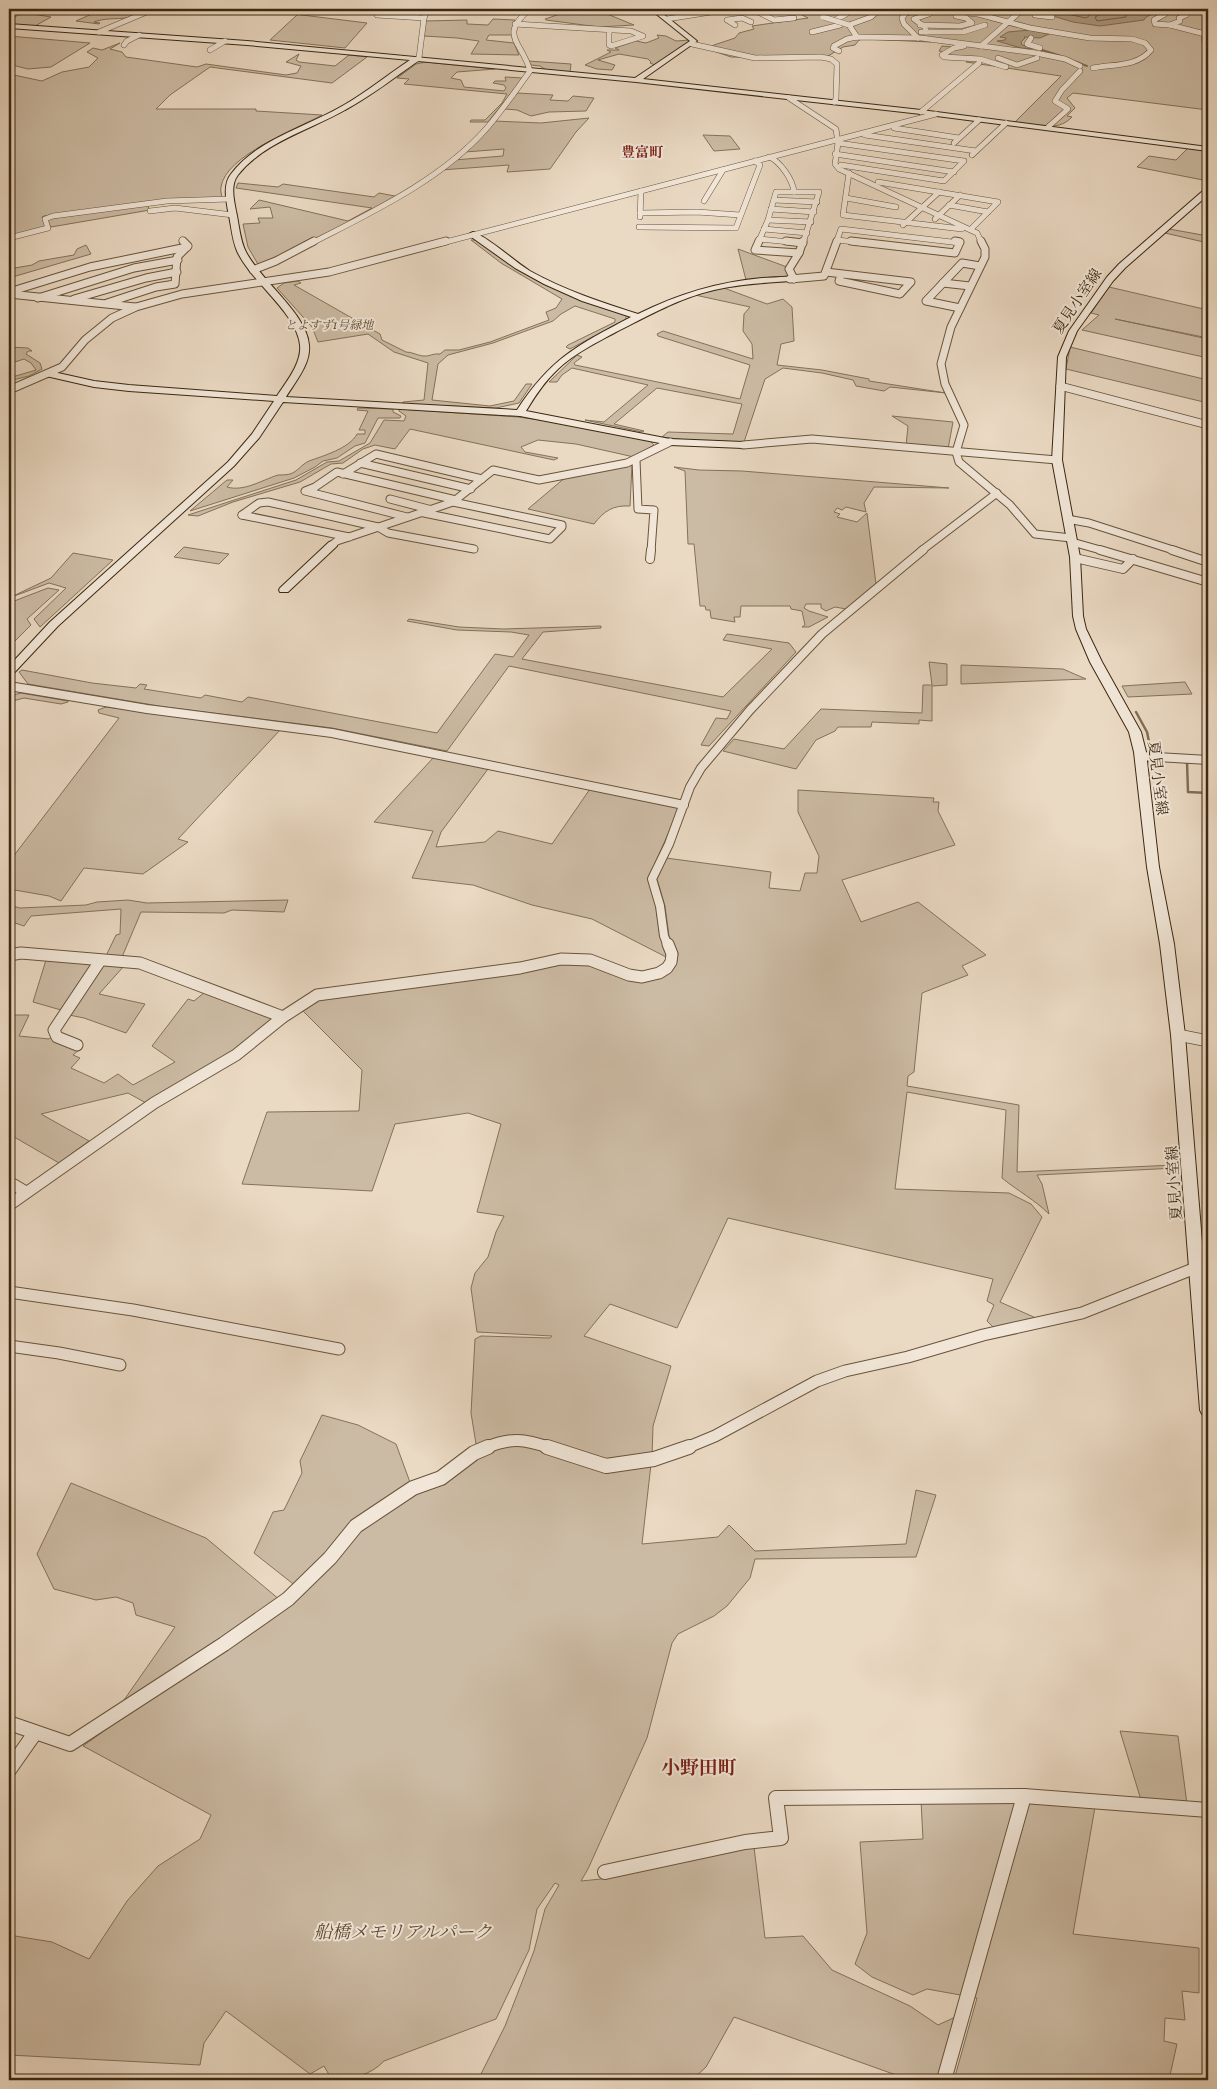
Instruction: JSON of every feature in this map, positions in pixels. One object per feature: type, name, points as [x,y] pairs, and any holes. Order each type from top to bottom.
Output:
[{"type":"street","points":[[99,32],[154,9]]},
{"type":"street","points":[[9,672],[54,624],[231,464],[256,436],[280,399],[303,359],[305,340],[299,325],[263,283],[241,251],[230,199],[231,180],[248,160],[346,107],[419,58],[424,18],[428,9]]},
{"type":"street","points":[[530,9],[516,24],[516,44],[531,70]]},
{"type":"street","points":[[659,14],[673,9]]},
{"type":"street","points":[[659,14],[705,9]]},
{"type":"street","points":[[659,14],[730,9]]},
{"type":"street","points":[[738,9],[744,12],[771,9]]},
{"type":"street","points":[[812,32],[840,26],[836,20],[855,9]]},
{"type":"street","points":[[823,17],[849,25],[870,18],[877,14],[880,9]]},
{"type":"street","points":[[988,50],[1002,27],[1024,9]]},
{"type":"street","points":[[1162,9],[1165,11],[1165,14],[1154,20],[1154,24],[1170,25],[1201,32],[1206,34],[1204,41]]},
{"type":"street","points":[[720,10],[734,22],[744,18],[751,22]]},
{"type":"street","points":[[902,18],[906,13],[915,10],[978,14],[1030,28],[1086,37],[1132,40],[1145,43],[1151,50],[1148,55],[1134,62],[1093,68]]},
{"type":"street","points":[[936,10],[944,14]]},
{"type":"street","points":[[756,11],[774,20],[796,19],[786,13]]},
{"type":"street","points":[[1170,25],[1180,21],[1178,18],[1187,12],[1208,15]]},
{"type":"street","points":[[659,14],[692,38],[694,41],[692,44]]},
{"type":"street","points":[[914,20],[921,15],[944,14],[966,18],[972,23]]},
{"type":"street","points":[[377,15],[424,18]]},
{"type":"street","points":[[1035,15],[1052,17]]},
{"type":"street","points":[[902,18],[914,20],[926,29],[926,32]]},
{"type":"street","points":[[902,18],[918,38]]},
{"type":"street","points":[[920,25],[972,23],[1002,27]]},
{"type":"street","points":[[516,24],[633,31],[643,36],[612,46],[609,45],[609,30]]},
{"type":"street","points":[[849,25],[857,37]]},
{"type":"street","points":[[944,40],[948,32],[958,29],[956,25]]},
{"type":"street","points":[[915,32],[973,30],[985,25]]},
{"type":"street","points":[[9,26],[225,41],[636,80],[921,112],[1208,149]]},
{"type":"street","points":[[124,45],[127,41],[139,35]]},
{"type":"street","points":[[839,51],[833,48],[834,46],[846,39],[857,37],[918,38],[944,40],[1020,56],[1037,56]]},
{"type":"street","points":[[988,50],[1003,60],[1017,65],[1037,56],[1042,48],[1027,44],[1031,38]]},
{"type":"street","points":[[210,50],[225,41]]},
{"type":"street","points":[[636,80],[692,44],[755,58],[821,57],[831,59],[837,64],[836,100],[834,102]]},
{"type":"street","points":[[1006,67],[980,59],[944,57],[942,55],[959,47],[1030,52],[1037,56],[1080,68],[1056,100],[1063,103],[1062,106],[1068,109],[1048,127]]},
{"type":"street","points":[[1003,60],[1030,52]]},
{"type":"street","points":[[921,112],[979,63]]},
{"type":"street","points":[[253,270],[302,248],[390,203],[410,190],[462,152],[486,130],[531,70]]},
{"type":"street","points":[[789,98],[794,103],[835,127],[837,132],[835,164],[838,169],[977,233],[984,249],[985,257],[951,327],[940,369],[964,425],[956,452],[961,466],[997,493],[1035,534],[1072,540],[1208,582]]},
{"type":"street","points":[[9,390],[62,367],[81,344],[106,323],[136,307],[182,294],[329,272],[936,114]]},
{"type":"street","points":[[938,158],[979,120]]},
{"type":"street","points":[[835,164],[944,181],[1006,123]]},
{"type":"street","points":[[888,127],[959,138]]},
{"type":"street","points":[[860,134],[976,151]]},
{"type":"street","points":[[837,141],[964,161]]},
{"type":"street","points":[[835,154],[954,172]]},
{"type":"street","points":[[770,157],[774,159],[791,182],[794,192]]},
{"type":"street","points":[[641,191],[639,230],[736,228],[760,165],[755,161]]},
{"type":"street","points":[[704,201],[723,170]]},
{"type":"street","points":[[849,173],[843,215],[972,230]]},
{"type":"street","points":[[865,180],[998,202],[972,230]]},
{"type":"street","points":[[882,219],[915,188]]},
{"type":"street","points":[[869,205],[886,190]]},
{"type":"street","name":"夏見小室線","points":[[1208,191],[1135,253],[1110,279],[1067,343],[1062,357],[1057,460],[1075,558],[1078,616],[1083,634],[1096,662],[1135,732],[1140,756],[1152,867],[1167,944],[1202,1251],[1198,1266],[1206,1338],[1208,1410]]},
{"type":"street","points":[[792,279],[789,269],[799,253],[820,192],[776,192],[768,220],[755,250],[799,253]]},
{"type":"street","points":[[901,227],[939,192]]},
{"type":"street","points":[[929,225],[960,195]]},
{"type":"street","points":[[846,198],[869,205],[896,207]]},
{"type":"street","points":[[955,222],[979,198]]},
{"type":"street","points":[[9,238],[48,228],[45,219],[53,216],[166,201],[230,199]]},
{"type":"street","points":[[774,200],[817,202]]},
{"type":"street","points":[[949,205],[988,212]]},
{"type":"street","points":[[150,211],[175,208],[234,215]]},
{"type":"street","points":[[771,210],[814,212]]},
{"type":"street","points":[[856,216],[861,212]]},
{"type":"street","points":[[640,213],[740,215]]},
{"type":"street","points":[[768,220],[811,222]]},
{"type":"street","points":[[764,229],[807,232]]},
{"type":"street","points":[[520,412],[548,374],[566,358],[586,344],[676,299],[711,288],[745,282],[824,276],[841,229],[960,242],[955,253],[838,240]]},
{"type":"street","points":[[473,234],[509,261],[535,277],[588,300],[639,317]]},
{"type":"street","points":[[759,239],[803,243]]},
{"type":"street","points":[[182,240],[187,247]]},
{"type":"street","points":[[9,293],[121,257],[187,247]]},
{"type":"street","points":[[103,304],[156,287],[175,284],[178,260],[176,257],[187,247]]},
{"type":"street","points":[[121,257],[169,298]]},
{"type":"street","points":[[38,298],[134,268],[178,260]]},
{"type":"street","points":[[960,308],[926,301],[962,263],[980,266]]},
{"type":"street","points":[[68,301],[146,278],[177,272]]},
{"type":"street","points":[[826,272],[911,282],[900,294],[839,281],[841,274]]},
{"type":"street","points":[[943,282],[970,286]]},
{"type":"street","points":[[9,293],[38,298],[136,307]]},
{"type":"street","points":[[49,374],[110,386],[280,399],[520,412],[670,442],[743,445],[812,438],[1057,460]]},
{"type":"street","points":[[1060,386],[1208,425]]},
{"type":"street","points":[[284,590],[333,544],[455,501],[493,470],[539,480],[627,463],[670,442]]},
{"type":"street","points":[[343,474],[376,454],[482,479]]},
{"type":"street","points":[[636,460],[638,509],[654,510],[650,559]]},
{"type":"street","points":[[360,464],[471,489]]},
{"type":"street","points":[[409,518],[305,492],[308,488],[315,487],[337,472],[562,525],[562,527],[550,539],[423,513]]},
{"type":"street","points":[[9,1205],[154,1103],[236,1055],[283,1018],[317,995],[520,968],[561,959],[590,960],[628,975],[642,977],[659,973],[666,968],[671,962],[672,954],[664,936],[660,906],[652,879],[690,787],[701,768],[750,710],[818,638],[891,575],[997,493]]},
{"type":"street","points":[[390,499],[433,510]]},
{"type":"street","points":[[350,537],[242,515],[259,503],[268,502],[378,527],[388,533],[474,549]]},
{"type":"street","points":[[1067,519],[1090,523],[1208,562]]},
{"type":"street","points":[[1075,558],[1123,569],[1133,559]]},
{"type":"street","points":[[9,686],[156,710],[332,733],[684,805]]},
{"type":"street","points":[[1140,756],[1208,760]]},
{"type":"street","points":[[9,955],[21,953],[140,963],[283,1018]]},
{"type":"street","points":[[77,1045],[57,1037],[54,1030],[100,961]]},
{"type":"street","points":[[1178,1035],[1208,1041]]},
{"type":"street","points":[[9,1182],[26,1192]]},
{"type":"street","points":[[9,1723],[70,1744],[224,1644],[288,1599],[330,1558],[356,1526],[413,1488],[441,1478],[474,1453],[499,1442],[518,1438],[528,1440],[586,1461],[606,1466],[654,1459],[680,1451],[715,1436],[817,1382],[838,1374],[908,1357],[983,1335],[1082,1313],[1198,1266]]},
{"type":"street","points":[[9,1292],[79,1300],[238,1328],[339,1349]]},
{"type":"street","points":[[9,1346],[59,1353],[120,1365]]},
{"type":"street","points":[[9,1770],[35,1733]]},
{"type":"street","points":[[944,2080],[1024,1796]]},
{"type":"street","points":[[605,1872],[745,1842],[780,1838],[776,1798],[1024,1796],[1208,1810]]},
{"type":"green space","points":[[9,9],[36,9],[26,13],[51,17],[35,26],[9,25],[10,20],[20,14],[9,11]]},
{"type":"green space","points":[[103,9],[146,11],[129,18],[106,19],[94,22],[99,24],[76,21]]},
{"type":"green space","points":[[561,9],[595,9],[634,25],[599,27],[545,19],[563,13]]},
{"type":"green space","points":[[790,9],[1181,9],[1208,14],[1208,110],[1073,93],[1067,98],[1075,108],[1067,116],[1072,117],[1066,122],[1053,126],[1014,123],[1061,76],[949,58],[951,54],[939,51],[942,46],[953,47],[955,45],[932,41],[864,39],[859,40],[855,45],[843,47],[828,56],[776,58],[731,57],[708,49],[735,38],[739,33],[754,29],[752,26],[808,18]]},
{"type":"green space","points":[[298,14],[367,23],[345,48],[270,40]]},
{"type":"green space","points":[[493,19],[515,20],[513,35],[489,35],[486,40],[514,43],[519,55],[471,54],[479,41],[424,36],[425,21],[467,20],[467,24],[488,25]]},
{"type":"green space","points":[[657,35],[666,36],[676,41],[691,41],[655,65],[650,63],[648,59],[619,54],[598,60],[615,65],[612,70],[597,69],[585,65],[611,52],[607,50],[619,50],[615,48],[636,41],[646,43],[659,38]]},
{"type":"green space","points":[[9,36],[90,43],[51,67],[28,69],[9,66]]},
{"type":"green space","points":[[120,43],[110,49],[122,52],[126,57],[197,67],[206,64],[286,75],[297,73],[301,66],[286,62],[299,54],[296,60],[299,62],[335,66],[349,55],[367,57],[332,83],[210,67],[170,95],[156,109],[256,109],[256,111],[322,115],[248,154],[225,176],[221,187],[222,199],[166,201],[44,216],[42,217],[46,228],[9,238],[9,74],[42,81],[62,72],[89,67],[98,58],[87,52],[93,48],[102,50]]},
{"type":"green space","points":[[528,61],[571,64],[570,73],[548,71],[540,66],[531,65]]},
{"type":"green space","points":[[426,62],[495,69],[457,72],[451,78],[461,80],[464,87],[504,91],[506,88],[504,85],[493,83],[495,81],[506,81],[505,77],[523,78],[488,122],[470,122],[471,120],[485,120],[502,103],[507,94],[404,84],[409,79],[397,78],[416,64]]},
{"type":"green space","points":[[517,93],[553,95],[550,100],[568,101],[573,96],[594,98],[586,111],[549,112],[531,116],[517,110],[505,109]]},
{"type":"green space","points":[[589,118],[576,132],[550,169],[507,172],[509,165],[441,170],[454,160],[503,156],[504,149],[465,152],[493,121],[541,123]]},
{"type":"green space","points":[[703,135],[730,136],[740,149],[714,151]]},
{"type":"green space","points":[[1188,148],[1208,150],[1208,181],[1137,167],[1149,156],[1176,160]]},
{"type":"green space","points":[[238,183],[278,187],[283,184],[374,197],[379,193],[400,197],[259,266],[248,247],[243,224],[260,223],[258,218],[273,218],[270,207],[250,209],[259,200],[348,221],[372,208],[236,188]]},
{"type":"green space","points":[[147,205],[150,210],[51,227],[46,219]]},
{"type":"green space","points":[[1169,229],[1208,236],[1208,243],[1165,233]]},
{"type":"green space","name":"とよすず1号緑地","points":[[471,240],[476,240],[529,275],[586,301],[626,315],[626,319],[570,349],[566,347],[615,322],[615,319],[575,306],[553,321],[493,343],[448,355],[438,364],[432,400],[490,406],[514,401],[526,384],[532,384],[519,403],[496,408],[406,404],[402,403],[424,400],[428,363],[394,352],[368,334],[318,342],[312,327],[277,288],[284,283],[298,281],[301,283],[294,285],[380,334],[382,340],[406,352],[423,356],[440,354],[445,350],[459,350],[490,342],[549,320],[546,312],[556,308],[562,299],[501,263]]},
{"type":"green space","points":[[86,245],[91,254],[9,278],[9,269],[32,265],[39,261],[74,255],[77,249]]},
{"type":"green space","points":[[738,249],[787,267],[789,276],[746,280]]},
{"type":"green space","points":[[1109,287],[1208,310],[1208,338],[1115,319],[1208,339],[1208,358],[1082,330],[1099,315],[1091,313]]},
{"type":"green space","points":[[724,288],[767,304],[783,299],[792,307],[794,341],[781,344],[777,365],[822,370],[869,379],[869,381],[946,393],[890,387],[884,391],[856,386],[853,380],[822,373],[783,368],[765,379],[744,442],[686,440],[662,437],[668,432],[733,434],[742,404],[657,388],[614,424],[644,431],[642,432],[585,420],[604,422],[648,385],[572,368],[562,375],[557,382],[549,382],[577,355],[582,357],[574,363],[575,365],[740,399],[750,365],[658,336],[657,334],[663,331],[753,359],[752,344],[743,331],[744,314],[750,307],[695,295]]},
{"type":"green space","points":[[9,347],[28,348],[32,351],[28,351],[26,354],[40,363],[42,369],[29,376],[9,381],[9,378],[36,370],[31,363],[24,359],[9,364]]},
{"type":"green space","points":[[1070,347],[1208,380],[1208,403],[1066,369]]},
{"type":"green space","points":[[358,408],[393,409],[393,412],[401,416],[400,418],[378,418],[365,443],[355,446],[337,458],[323,461],[294,478],[190,511],[227,480],[233,480],[227,487],[240,488],[278,475],[290,474],[309,461],[349,443],[357,434],[365,434],[365,430],[359,430],[368,411],[357,410]]},
{"type":"green space","points":[[399,409],[518,417],[562,423],[650,441],[654,445],[634,457],[576,444],[538,440],[521,447],[525,452],[558,458],[554,460],[410,429],[395,449],[375,445],[363,449],[343,463],[331,464],[300,482],[233,502],[198,516],[188,515],[296,480],[327,462],[339,461],[370,443],[384,420],[404,421],[406,416]]},
{"type":"green space","points":[[892,416],[953,422],[948,449],[906,446],[908,426]]},
{"type":"green space","points":[[632,465],[630,506],[609,510],[594,524],[528,509],[567,476]]},
{"type":"green space","points":[[674,467],[949,488],[874,487],[864,503],[866,512],[846,507],[842,510],[837,508],[834,512],[840,514],[837,517],[857,522],[867,513],[876,584],[846,609],[835,607],[826,611],[821,608],[821,604],[806,604],[804,608],[809,611],[828,617],[809,627],[802,627],[805,625],[802,611],[791,609],[790,606],[741,606],[740,617],[734,617],[735,622],[711,618],[710,610],[706,610],[705,606],[700,606],[694,544],[688,544],[685,471]]},
{"type":"green space","points":[[184,547],[229,554],[219,564],[174,557]]},
{"type":"green space","points":[[73,553],[113,560],[40,627],[34,619],[66,588],[49,583],[9,598],[51,578]]},
{"type":"green space","points":[[48,588],[59,590],[27,619],[31,625],[9,647],[9,603]]},
{"type":"green space","points":[[409,619],[459,627],[503,629],[601,626],[601,628],[543,632],[522,659],[723,697],[772,649],[723,640],[727,634],[789,643],[796,652],[709,746],[701,745],[716,718],[727,719],[731,711],[509,666],[447,751],[332,728],[165,707],[28,684],[19,672],[22,670],[92,683],[136,688],[140,684],[147,685],[144,689],[201,698],[205,695],[242,702],[248,697],[437,733],[495,654],[513,657],[529,635],[511,632],[457,630],[407,621]]},
{"type":"green space","points":[[929,662],[947,664],[947,685],[932,686],[932,721],[919,720],[919,724],[872,722],[871,727],[838,727],[835,731],[816,740],[796,769],[723,751],[734,739],[784,749],[821,709],[922,713],[923,685],[932,685]]},
{"type":"green space","points":[[961,665],[1063,669],[1086,679],[961,684]]},
{"type":"green space","points":[[1185,682],[1192,694],[1128,697],[1122,686]]},
{"type":"green space","points":[[21,693],[68,702],[61,704],[24,698],[9,702],[9,696]]},
{"type":"green space","points":[[106,707],[282,728],[178,839],[188,842],[143,874],[84,868],[61,901],[49,896],[9,889],[9,862],[119,718],[99,713],[98,710]]},
{"type":"green space","points":[[434,757],[488,769],[441,832],[436,847],[485,842],[498,831],[552,844],[590,789],[676,806],[679,809],[649,877],[660,937],[668,958],[592,919],[532,905],[473,885],[412,878],[433,831],[374,822]]},
{"type":"green space","points":[[798,790],[934,798],[933,802],[939,802],[938,811],[955,845],[842,880],[861,922],[918,902],[986,955],[962,966],[968,975],[922,993],[914,1072],[908,1076],[907,1086],[1019,1105],[1017,1172],[1175,1165],[1176,1168],[1037,1175],[1042,1184],[1049,1214],[1002,1178],[1006,1110],[907,1092],[895,1189],[1009,1193],[1031,1204],[1042,1217],[1000,1302],[1036,1318],[994,1328],[987,1321],[994,1305],[987,1301],[993,1279],[728,1218],[677,1328],[610,1304],[584,1336],[671,1366],[653,1426],[652,1456],[606,1462],[527,1436],[478,1446],[476,1444],[471,1413],[475,1339],[481,1336],[550,1338],[552,1336],[477,1332],[471,1288],[475,1273],[488,1257],[496,1232],[504,1216],[477,1212],[501,1124],[468,1113],[395,1124],[372,1191],[242,1184],[267,1112],[359,1111],[362,1070],[302,1010],[323,996],[553,965],[586,962],[619,975],[673,968],[677,961],[678,953],[669,936],[665,906],[657,879],[666,858],[771,872],[769,888],[800,891],[805,873],[817,873],[819,856],[798,812]]},
{"type":"green space","points":[[128,900],[147,903],[288,900],[284,912],[232,910],[224,913],[141,912],[122,957],[105,958],[116,935],[120,934],[121,909],[31,916],[24,926],[9,921],[9,905],[20,908],[86,905],[97,902]]},
{"type":"green space","points":[[46,960],[91,963],[93,966],[61,1010],[33,1002]]},
{"type":"green space","points":[[102,964],[124,966],[99,994],[145,1004],[126,1033],[84,1018],[69,1015]]},
{"type":"green space","points":[[205,992],[268,1016],[272,1020],[231,1053],[146,1103],[128,1093],[41,1114],[89,1141],[59,1163],[9,1134],[9,1015],[29,1015],[19,1036],[49,1039],[51,1037],[61,1043],[80,1049],[73,1055],[80,1058],[71,1068],[104,1083],[118,1074],[133,1085],[175,1062],[152,1046],[188,999],[194,1001]]},
{"type":"green space","points":[[322,1415],[358,1425],[396,1444],[411,1485],[297,1587],[254,1553],[273,1512],[284,1510],[302,1473],[300,1461]]},
{"type":"green space","name":"船橋メモリアルパーク","points":[[529,1444],[573,1462],[651,1464],[642,1544],[718,1537],[729,1525],[755,1551],[906,1544],[916,1490],[936,1495],[916,1557],[755,1559],[750,1578],[727,1606],[714,1616],[678,1634],[672,1643],[647,1738],[581,1881],[601,1879],[754,1847],[765,1938],[803,1936],[832,1970],[910,2006],[938,2025],[962,2014],[941,2080],[910,2080],[734,2017],[706,2067],[692,2080],[478,2080],[505,2026],[534,1951],[545,1909],[559,1885],[555,1883],[537,1909],[529,1950],[496,2019],[384,2061],[373,2070],[360,2076],[332,2080],[324,2066],[310,2074],[226,2011],[204,2043],[200,2065],[9,2055],[9,1935],[52,1942],[89,1959],[127,1901],[158,1866],[200,1839],[211,1815],[83,1746],[151,1697],[242,1637],[359,1528],[415,1491],[445,1480],[499,1445]]},
{"type":"green space","points":[[71,1483],[206,1538],[280,1600],[117,1710],[175,1627],[136,1615],[133,1603],[116,1597],[96,1600],[54,1589],[37,1554]]},
{"type":"green space","points":[[1120,1731],[1178,1736],[1187,1804],[1141,1800]]},
{"type":"green space","points":[[921,1801],[1017,1802],[1095,1807],[1073,1934],[1199,1948],[1199,1993],[1182,1991],[1185,2020],[1165,2018],[1164,2041],[1177,2044],[1169,2080],[954,2080],[977,1998],[927,1989],[913,1995],[872,1977],[855,1964],[867,1933],[860,1842],[923,1839]]},
{"type":"water","points":[[1010,9],[1075,9],[1094,12],[1121,9],[1139,13],[1149,11],[1144,9],[1153,9],[1155,13],[1144,20],[1100,26],[1073,22],[1046,14]]},
{"type":"water","points":[[1029,30],[1049,34],[1040,38],[1024,37],[1021,42],[1022,45],[1039,49],[1021,48],[997,41],[1005,40],[1006,38],[1000,37],[1008,32]]},
{"type":"waterway","points":[[1039,49],[1061,56]]},
{"type":"waterway","points":[[1074,61],[1087,66]]},
{"type":"waterway","points":[[1136,712],[1147,732],[1152,756]]},
{"type":"waterway","points":[[1185,762],[1187,762],[1188,792],[1208,793]]},
{"type":"district","name":"豊富町","points":[[642,152]]},
{"type":"district","name":"小野田町","points":[[699,1767]]}]
